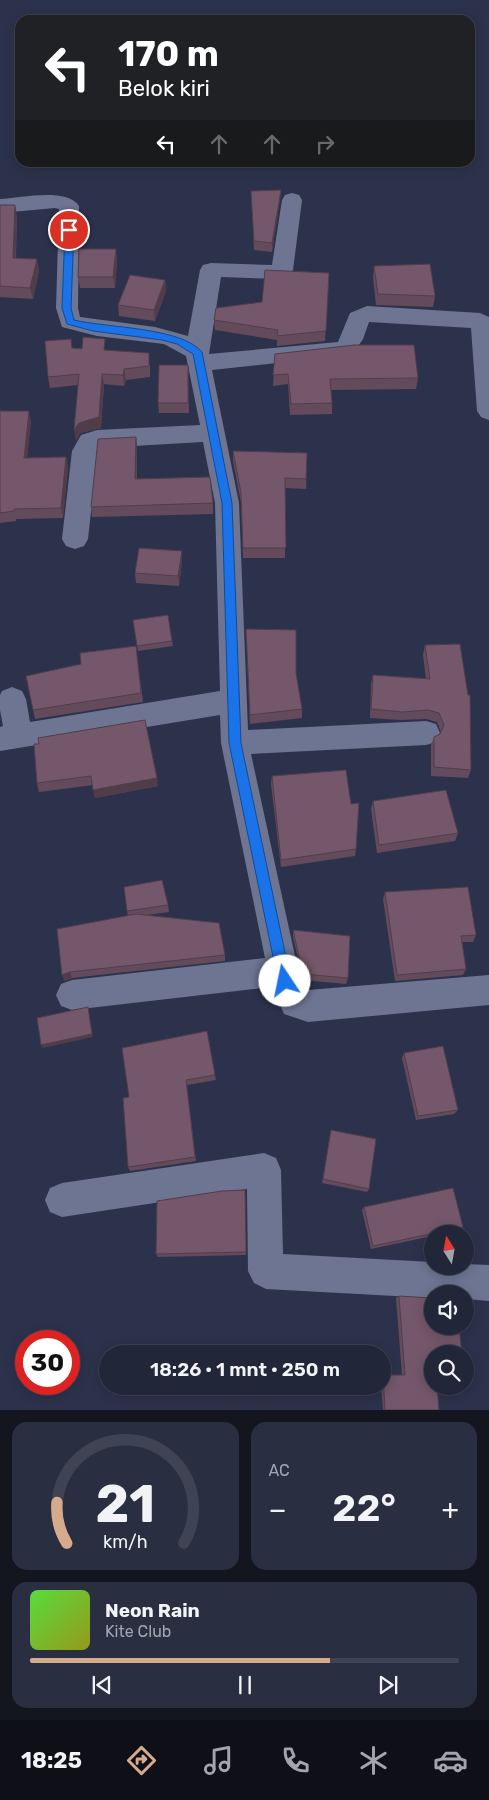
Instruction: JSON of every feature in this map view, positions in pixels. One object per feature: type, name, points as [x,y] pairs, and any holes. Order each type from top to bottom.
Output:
[{"type":"street","points":[[292,200],[282,270],[211,270],[198,358],[227,503],[235,743],[287,988],[295,1003],[308,1006],[489,990]]},
{"type":"street","points":[[0,206],[57,201],[69,206],[67,308],[70,322],[93,328],[162,336],[180,342],[198,358],[344,349],[351,342],[358,318],[367,314],[480,321],[489,411]]},
{"type":"street","points":[[74,539],[84,451],[89,442],[97,439],[212,434]]},
{"type":"street","points":[[12,699],[9,738],[233,701]]},
{"type":"street","points":[[235,743],[426,733]]},
{"type":"street","points":[[72,994],[283,971]]},
{"type":"street","points":[[62,1200],[264,1170],[266,1272],[489,1283]]},
{"type":"building","points":[[281,190],[272,243],[254,241],[251,191]]},
{"type":"building","points":[[0,205],[15,205],[13,258],[37,259],[30,288],[0,286]]},
{"type":"building","points":[[79,249],[116,249],[113,277],[78,277]]},
{"type":"building","points":[[430,264],[435,296],[378,294],[374,266]]},
{"type":"building","points":[[265,270],[329,273],[326,331],[277,336],[278,330],[214,320],[216,308],[262,302]]},
{"type":"building","points":[[130,275],[165,280],[154,310],[118,305]]},
{"type":"building","points":[[83,337],[105,339],[104,350],[149,353],[149,366],[124,369],[123,375],[102,374],[99,417],[79,423],[74,430],[79,374],[48,377],[45,341],[71,339],[72,348],[82,349]]},
{"type":"building","points":[[354,345],[414,345],[418,378],[330,379],[332,403],[291,404],[288,374],[273,375],[275,354]]},
{"type":"building","points":[[159,365],[188,365],[188,403],[158,403]]},
{"type":"building","points":[[0,411],[29,411],[24,458],[66,457],[61,508],[14,509],[14,511],[0,513]]},
{"type":"building","points":[[136,437],[135,479],[210,477],[213,503],[91,507],[98,439]]},
{"type":"building","points":[[233,451],[307,453],[306,479],[285,478],[286,548],[243,548],[241,493]]},
{"type":"building","points":[[139,548],[182,551],[178,576],[135,573]]},
{"type":"building","points":[[168,615],[172,641],[137,646],[133,620]]},
{"type":"building","points":[[246,629],[296,630],[296,673],[302,709],[250,715]]},
{"type":"building","points":[[460,644],[468,695],[470,695],[471,770],[434,767],[434,737],[440,734],[444,725],[439,713],[428,710],[402,712],[371,709],[373,675],[430,679],[425,645]]},
{"type":"building","points":[[136,646],[141,693],[33,710],[26,676],[81,664],[80,653]]},
{"type":"building","points":[[145,720],[157,778],[93,790],[91,776],[37,783],[34,744],[39,744],[38,738]]},
{"type":"building","points":[[346,770],[351,804],[359,803],[356,849],[281,860],[272,776]]},
{"type":"building","points":[[446,790],[458,833],[379,845],[373,801]]},
{"type":"building","points":[[162,880],[168,905],[127,911],[124,887]]},
{"type":"building","points":[[468,887],[476,935],[461,936],[466,969],[397,975],[385,892]]},
{"type":"building","points":[[136,914],[219,923],[225,955],[70,972],[62,975],[57,929]]},
{"type":"building","points":[[293,930],[350,936],[348,978],[303,974]]},
{"type":"building","points":[[88,1007],[92,1034],[41,1045],[37,1018]]},
{"type":"building","points":[[207,1031],[215,1075],[186,1080],[195,1157],[128,1167],[123,1098],[129,1097],[122,1048]]},
{"type":"building","points":[[443,1046],[458,1110],[418,1116],[404,1053]]},
{"type":"building","points":[[331,1130],[376,1139],[369,1189],[323,1179]]},
{"type":"building","points":[[453,1188],[462,1225],[424,1225],[424,1235],[373,1246],[364,1207]]},
{"type":"building","points":[[245,1190],[246,1252],[156,1254],[157,1201],[222,1191]]},
{"type":"building","points":[[399,1296],[424,1298],[424,1335],[460,1335],[461,1345],[424,1345],[424,1395],[438,1395],[439,1410],[385,1410],[384,1395],[391,1395],[391,1375],[405,1375]]},
{"type":"route","points":[[69,230],[67,308],[70,322],[93,328],[162,336],[180,342],[197,352],[227,503],[235,743],[285,981]]}]
